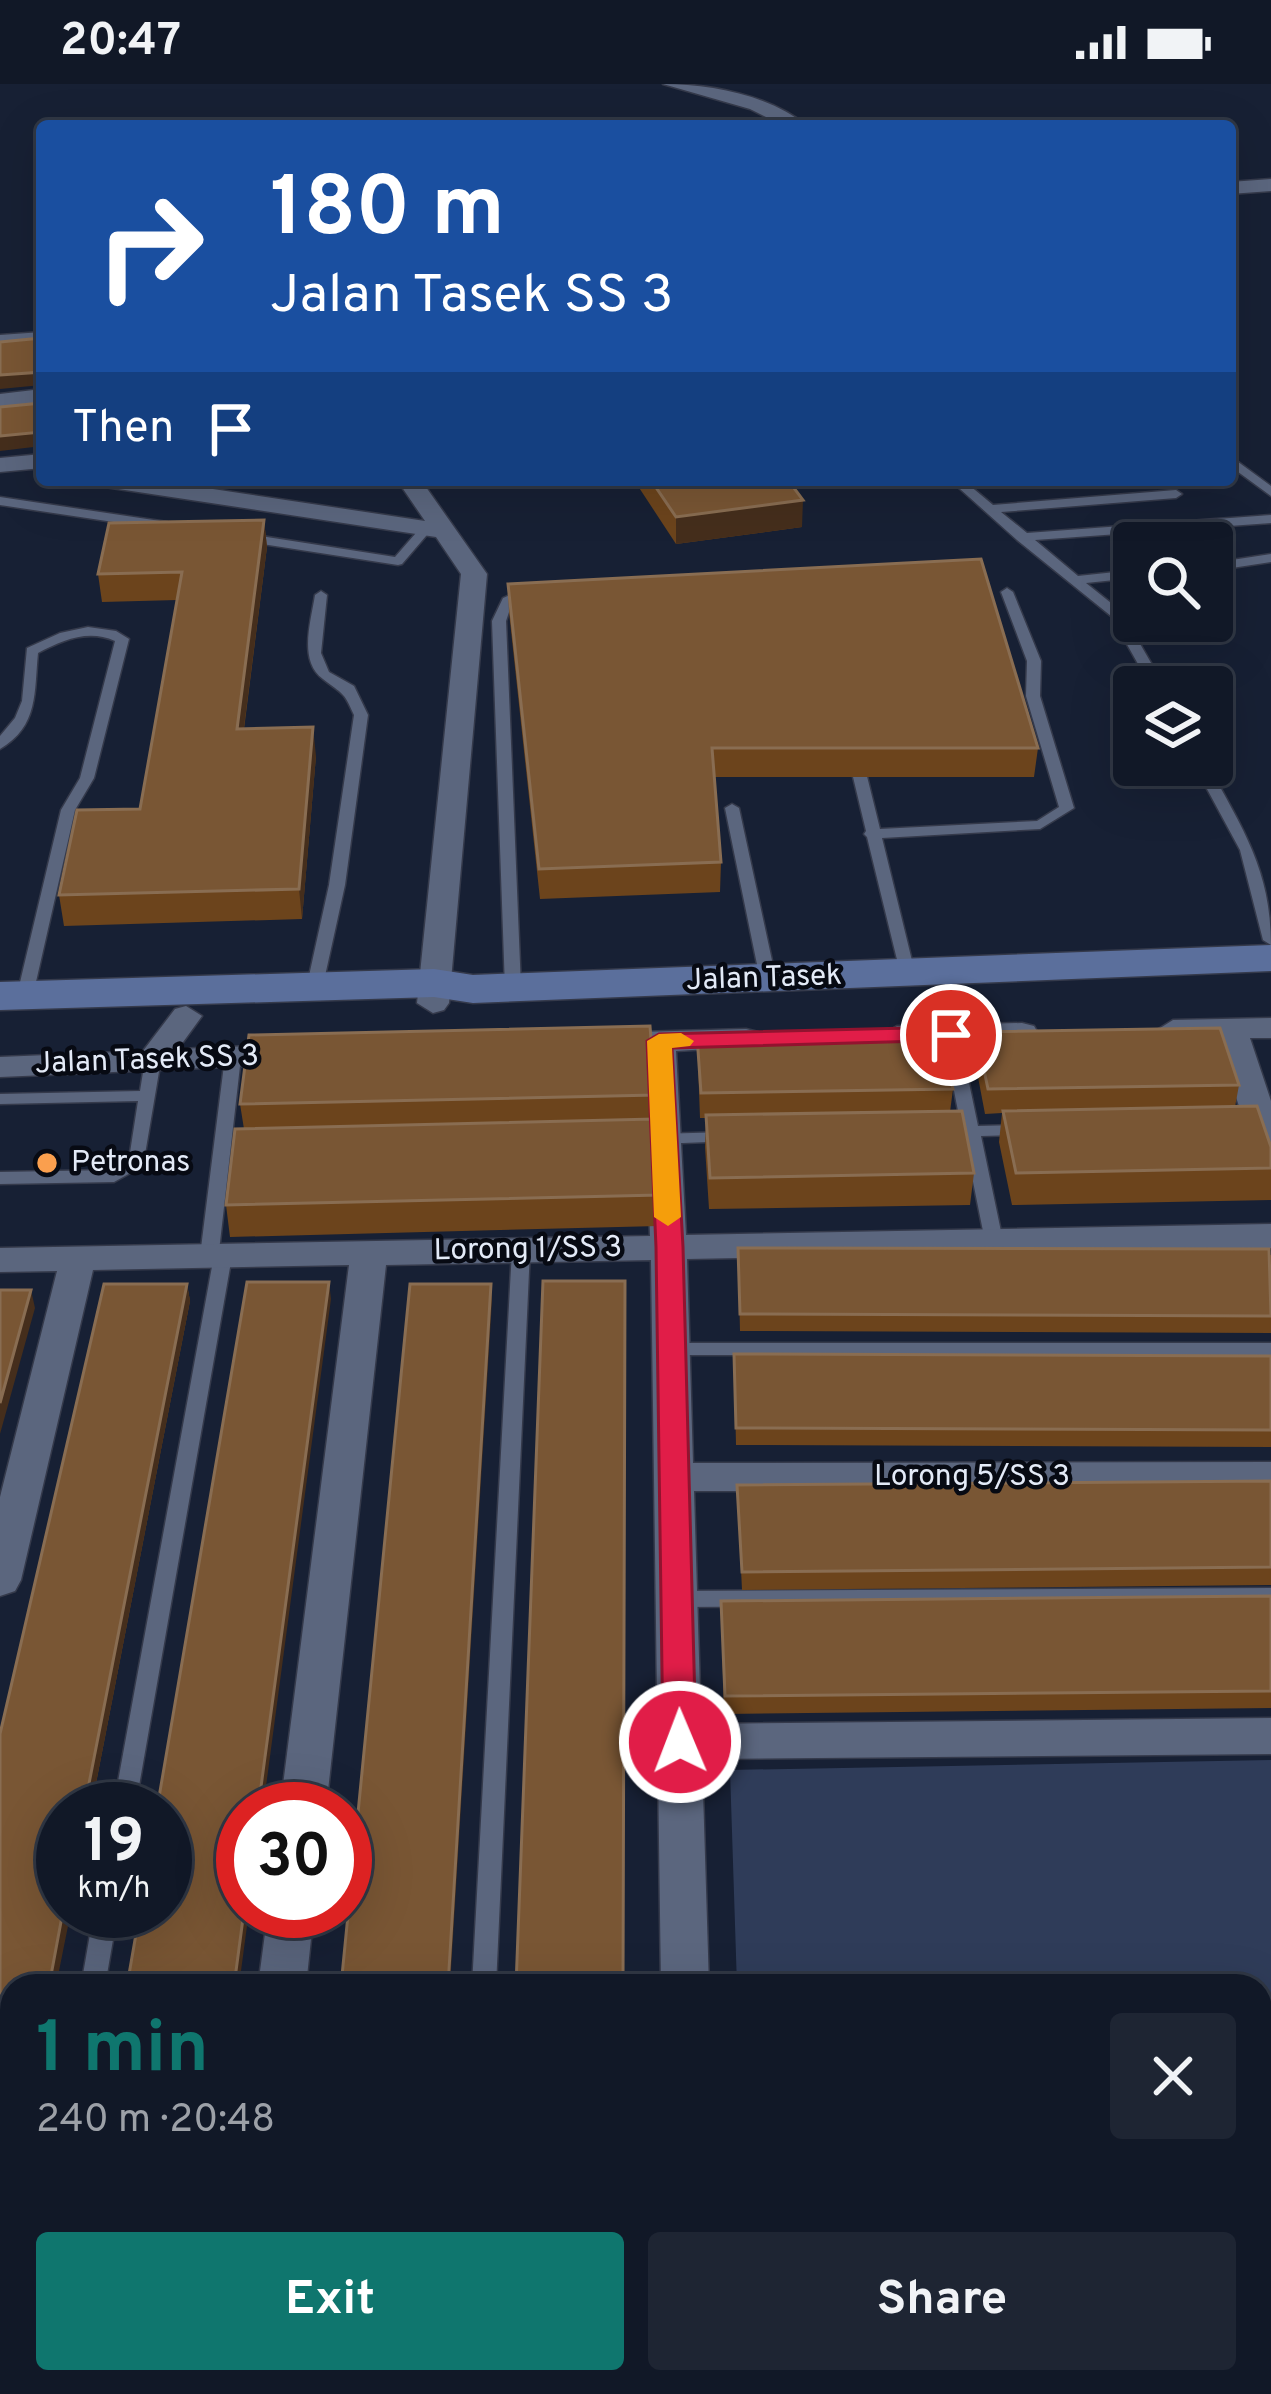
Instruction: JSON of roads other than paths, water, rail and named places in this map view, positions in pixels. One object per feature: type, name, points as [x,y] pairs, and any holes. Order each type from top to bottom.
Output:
[{"type":"main road","name":"Jalan Tasek","points":[[8,1003],[186,1016],[463,991],[1271,958]]},
{"type":"main road","name":"Jalan Tasek","points":[[8,1003],[315,986],[463,991]]},
{"type":"street","points":[[672,84],[756,105],[786,120]]},
{"type":"street","points":[[1236,188],[1271,185]]},
{"type":"street","points":[[0,342],[36,339]]},
{"type":"street","points":[[0,401],[36,397]]},
{"type":"street","points":[[2,465],[36,462]]},
{"type":"street","points":[[2,465],[36,469]]},
{"type":"street","points":[[147,486],[435,530]]},
{"type":"street","points":[[412,486],[435,530],[474,574],[463,991]]},
{"type":"street","points":[[153,1060],[186,1016]]},
{"type":"street","points":[[1230,1028],[1258,1133]]},
{"type":"street","points":[[1137,1030],[1271,1028]]},
{"type":"street","points":[[861,1037],[1044,1033]]},
{"type":"street","points":[[565,1045],[771,1039]]},
{"type":"street","points":[[659,1041],[652,1139],[669,1247],[685,1974]]},
{"type":"street","name":"Jalan Tasek SS 3","points":[[0,1067],[328,1053]]},
{"type":"street","name":"Lorong 1/SS 3","points":[[0,1260],[1271,1236]]},
{"type":"street","points":[[306,1782],[369,1253]]},
{"type":"street","points":[[0,1580],[78,1258]]},
{"type":"street","name":"Lorong 5/SS 3","points":[[674,1477],[1271,1476]]},
{"type":"street","points":[[680,1742],[1271,1736]]},
{"type":"street","points":[[283,1974],[288,1938]]},
{"type":"lane","points":[[1236,465],[1271,492]]},
{"type":"lane","points":[[963,486],[1113,612]]},
{"type":"lane","points":[[988,509],[1177,494]]},
{"type":"lane","points":[[0,501],[188,529]]},
{"type":"lane","points":[[1021,537],[1271,519]]},
{"type":"lane","points":[[234,536],[398,561],[435,530]]},
{"type":"lane","points":[[1233,564],[1271,559]]},
{"type":"lane","points":[[1073,580],[1113,576]]},
{"type":"lane","points":[[463,991],[502,604],[512,595],[541,588]]},
{"type":"lane","points":[[871,834],[1040,824],[1067,808],[1033,696],[1031,649],[1007,592]]},
{"type":"lane","points":[[315,986],[337,884],[362,715],[349,689],[323,674],[314,653],[321,595]]},
{"type":"lane","points":[[0,745],[26,716],[33,700],[32,651],[80,632],[108,631],[122,639],[88,778],[68,810],[8,1003]]},
{"type":"lane","points":[[849,727],[907,974]]},
{"type":"lane","points":[[1212,786],[1247,850],[1271,940]]},
{"type":"lane","points":[[731,808],[768,979]]},
{"type":"lane","points":[[951,1035],[994,1241]]},
{"type":"lane","points":[[128,1782],[216,1256],[233,1057]]},
{"type":"lane","points":[[0,1178],[114,1176],[127,1170],[137,1162],[153,1060]]},
{"type":"lane","points":[[0,1099],[148,1096]]},
{"type":"lane","points":[[924,1132],[1038,1129]]},
{"type":"lane","points":[[652,1139],[759,1136]]},
{"type":"lane","points":[[222,1151],[245,1151]]},
{"type":"lane","points":[[485,1974],[520,1250]]},
{"type":"lane","points":[[671,1349],[1271,1349]]},
{"type":"lane","points":[[676,1599],[1271,1596]]},
{"type":"lane","points":[[95,1974],[101,1938]]},
{"type":"place","name":"Petronas","points":[[47,1163]]}]
